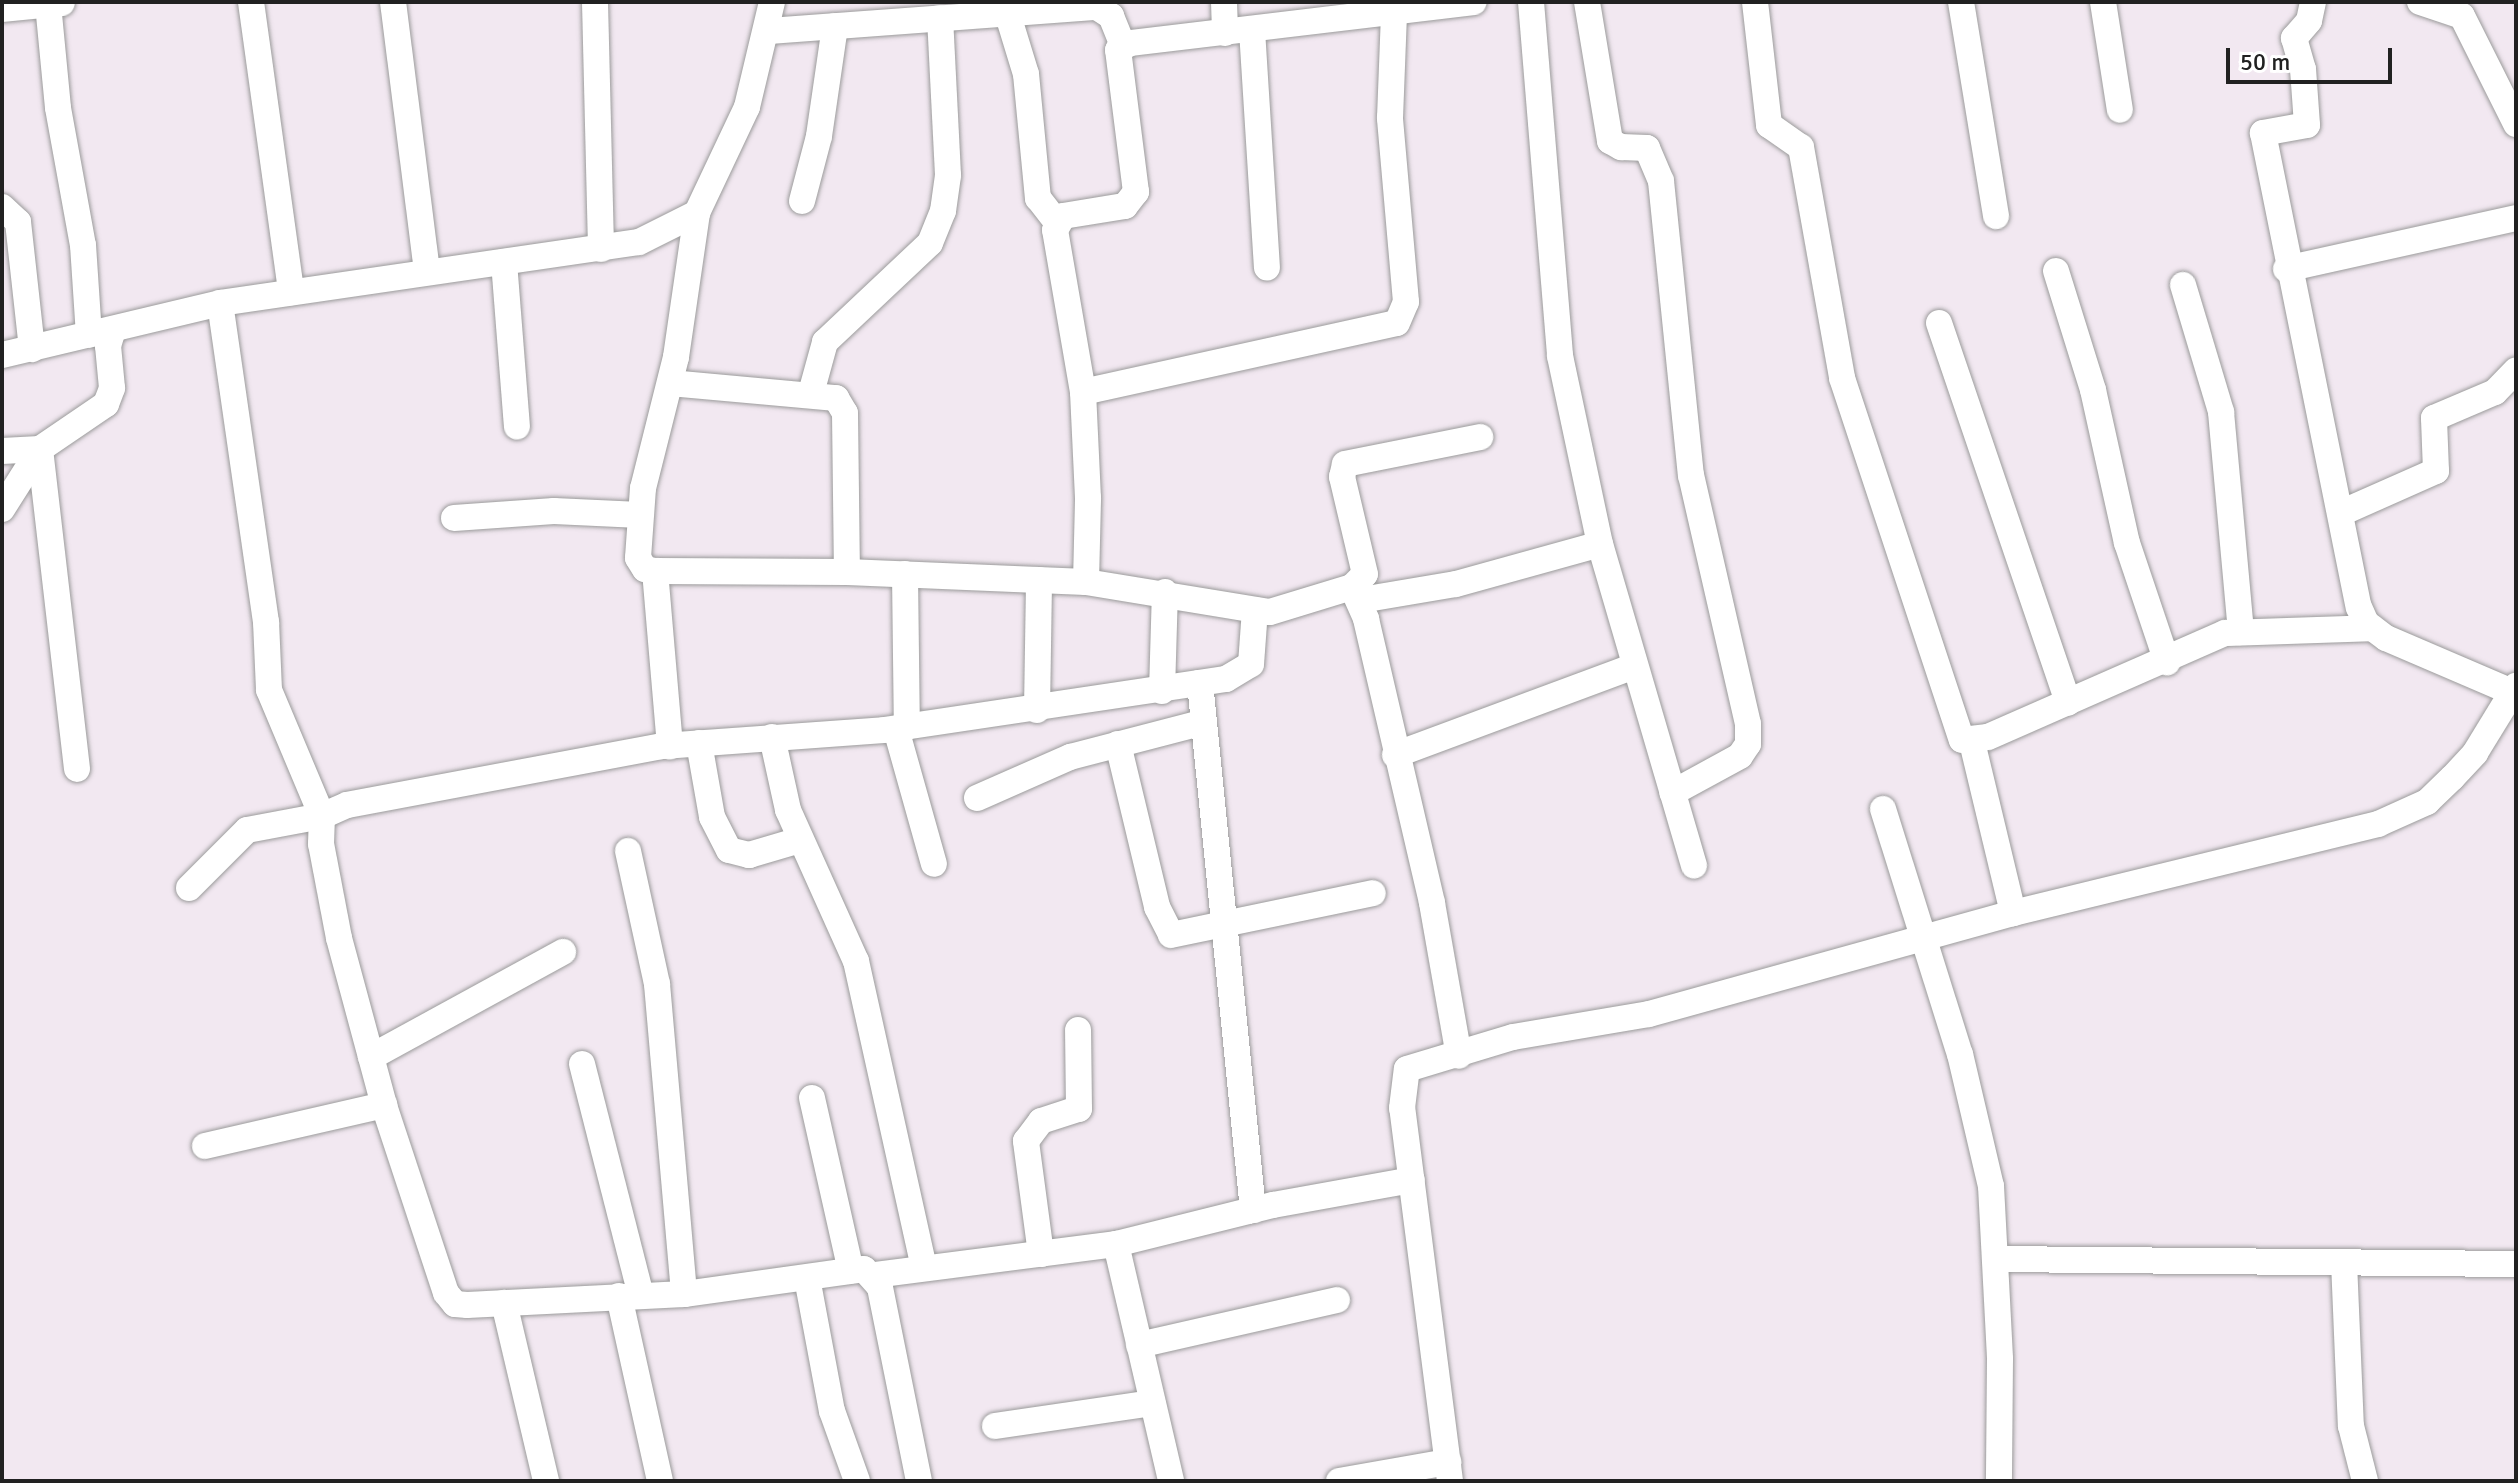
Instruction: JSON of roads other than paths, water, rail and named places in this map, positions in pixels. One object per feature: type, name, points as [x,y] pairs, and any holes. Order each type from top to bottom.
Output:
[{"type":"street","points":[[251,2],[291,292]]},
{"type":"street","points":[[393,2],[427,271]]},
{"type":"street","points":[[595,2],[601,249]]},
{"type":"street","points":[[772,2],[769,31],[747,107],[697,213],[670,383],[640,515],[638,558],[645,569],[847,572],[1086,582],[1165,592],[1270,612],[1357,594],[1445,586],[1600,544]]},
{"type":"street","points":[[1224,2],[1225,33]]},
{"type":"street","points":[[1123,46],[1394,15],[1474,2]]},
{"type":"street","points":[[1531,2],[1560,356],[1600,544],[1694,866]]},
{"type":"street","points":[[1587,2],[1610,141],[1621,147],[1647,148],[1661,181],[1691,475],[1748,724],[1748,744],[1740,756],[1672,793]]},
{"type":"street","points":[[1755,2],[1769,125],[1801,147],[1842,378],[1956,733],[1972,742],[2013,913]]},
{"type":"street","points":[[1961,2],[1996,216]]},
{"type":"street","points":[[2103,2],[2120,110]]},
{"type":"street","points":[[2313,2],[2309,21],[2294,38],[2303,69],[2307,125],[2263,133],[2286,269],[2317,384],[2359,607],[2372,628]]},
{"type":"street","points":[[2420,2],[2462,16],[2516,124]]},
{"type":"street","points":[[2,9],[57,3],[58,108],[101,333],[108,346],[112,388],[106,404],[40,449],[2,509]]},
{"type":"street","points":[[769,31],[940,18],[993,10],[1097,7],[1111,16],[1123,46]]},
{"type":"street","points":[[993,10],[1026,74],[1038,198],[1057,222],[1056,242],[1083,392],[1088,498],[1086,582]]},
{"type":"street","points":[[1083,392],[1397,323],[1406,302],[1390,118],[1394,15]]},
{"type":"street","points":[[811,393],[825,342],[930,243],[943,211],[948,175],[940,18]]},
{"type":"street","points":[[802,201],[819,136],[835,26]]},
{"type":"street","points":[[1252,30],[1267,268]]},
{"type":"street","points":[[1057,222],[1072,212],[1125,206],[1136,192],[1117,57],[1123,46]]},
{"type":"street","points":[[2,207],[18,222],[32,349]]},
{"type":"street","points":[[2,355],[220,303],[639,242],[697,213]]},
{"type":"street","points":[[2286,269],[2516,218]]},
{"type":"street","points":[[504,262],[517,426]]},
{"type":"street","points":[[2056,271],[2093,390],[2127,543],[2167,662]]},
{"type":"street","points":[[2183,285],[2221,412],[2241,632]]},
{"type":"street","points":[[220,303],[266,622],[269,690],[322,816],[321,844],[339,938],[384,1105],[446,1293],[455,1304],[684,1294],[1041,1254],[1116,1244],[1253,1210],[1412,1180]]},
{"type":"street","points":[[1939,323],[2068,703]]},
{"type":"street","points":[[2341,513],[2436,471],[2434,418],[2495,392],[2516,370]]},
{"type":"street","points":[[670,383],[811,393],[836,398],[845,413],[847,572]]},
{"type":"street","points":[[1459,1056],[1432,903],[1357,594],[1365,574],[1342,477],[1345,464],[1480,437]]},
{"type":"street","points":[[2,451],[40,449]]},
{"type":"street","points":[[40,449],[77,769]]},
{"type":"street","points":[[454,518],[554,511],[640,515]]},
{"type":"street","points":[[655,571],[670,746]]},
{"type":"street","points":[[905,574],[902,728],[934,864]]},
{"type":"street","points":[[1037,710],[1039,580]]},
{"type":"street","points":[[1162,691],[1165,592]]},
{"type":"street","points":[[189,888],[247,830],[322,816],[347,805],[670,746],[902,728],[1226,679],[1251,664],[1255,610]]},
{"type":"street","points":[[1339,1481],[1449,1471],[1401,1097],[1407,1069],[1459,1056],[1513,1037],[1649,1014],[2013,913],[2404,814],[2427,802],[2452,778],[2514,689],[2372,628],[2241,632],[2211,639],[2167,662],[1972,742]]},
{"type":"street","points":[[1395,755],[1634,666]]},
{"type":"street","points":[[1200,683],[1253,1210]]},
{"type":"street","points":[[977,798],[1070,757],[1204,722]]},
{"type":"street","points":[[772,737],[783,796],[856,961],[924,1268]]},
{"type":"street","points":[[699,743],[712,817],[729,850],[749,855],[800,840]]},
{"type":"street","points":[[1118,744],[1166,930],[1171,935],[1373,893]]},
{"type":"street","points":[[1883,809],[1921,939],[1960,1054],[1991,1186],[1999,1481]]},
{"type":"street","points":[[628,851],[657,984],[684,1294]]},
{"type":"street","points":[[371,1057],[563,952]]},
{"type":"street","points":[[1041,1254],[1026,1141],[1041,1121],[1079,1109],[1078,1030]]},
{"type":"street","points":[[582,1064],[630,1296],[660,1481]]},
{"type":"street","points":[[812,1098],[919,1481]]},
{"type":"street","points":[[205,1146],[384,1105]]},
{"type":"street","points":[[1116,1244],[1171,1481]]},
{"type":"street","points":[[1995,1259],[2516,1264]]},
{"type":"street","points":[[2344,1262],[2351,1426],[2365,1481]]},
{"type":"street","points":[[807,1278],[832,1411],[857,1481]]},
{"type":"street","points":[[1139,1345],[1337,1300]]},
{"type":"street","points":[[504,1303],[546,1481]]},
{"type":"street","points":[[995,1426],[1152,1403]]}]
